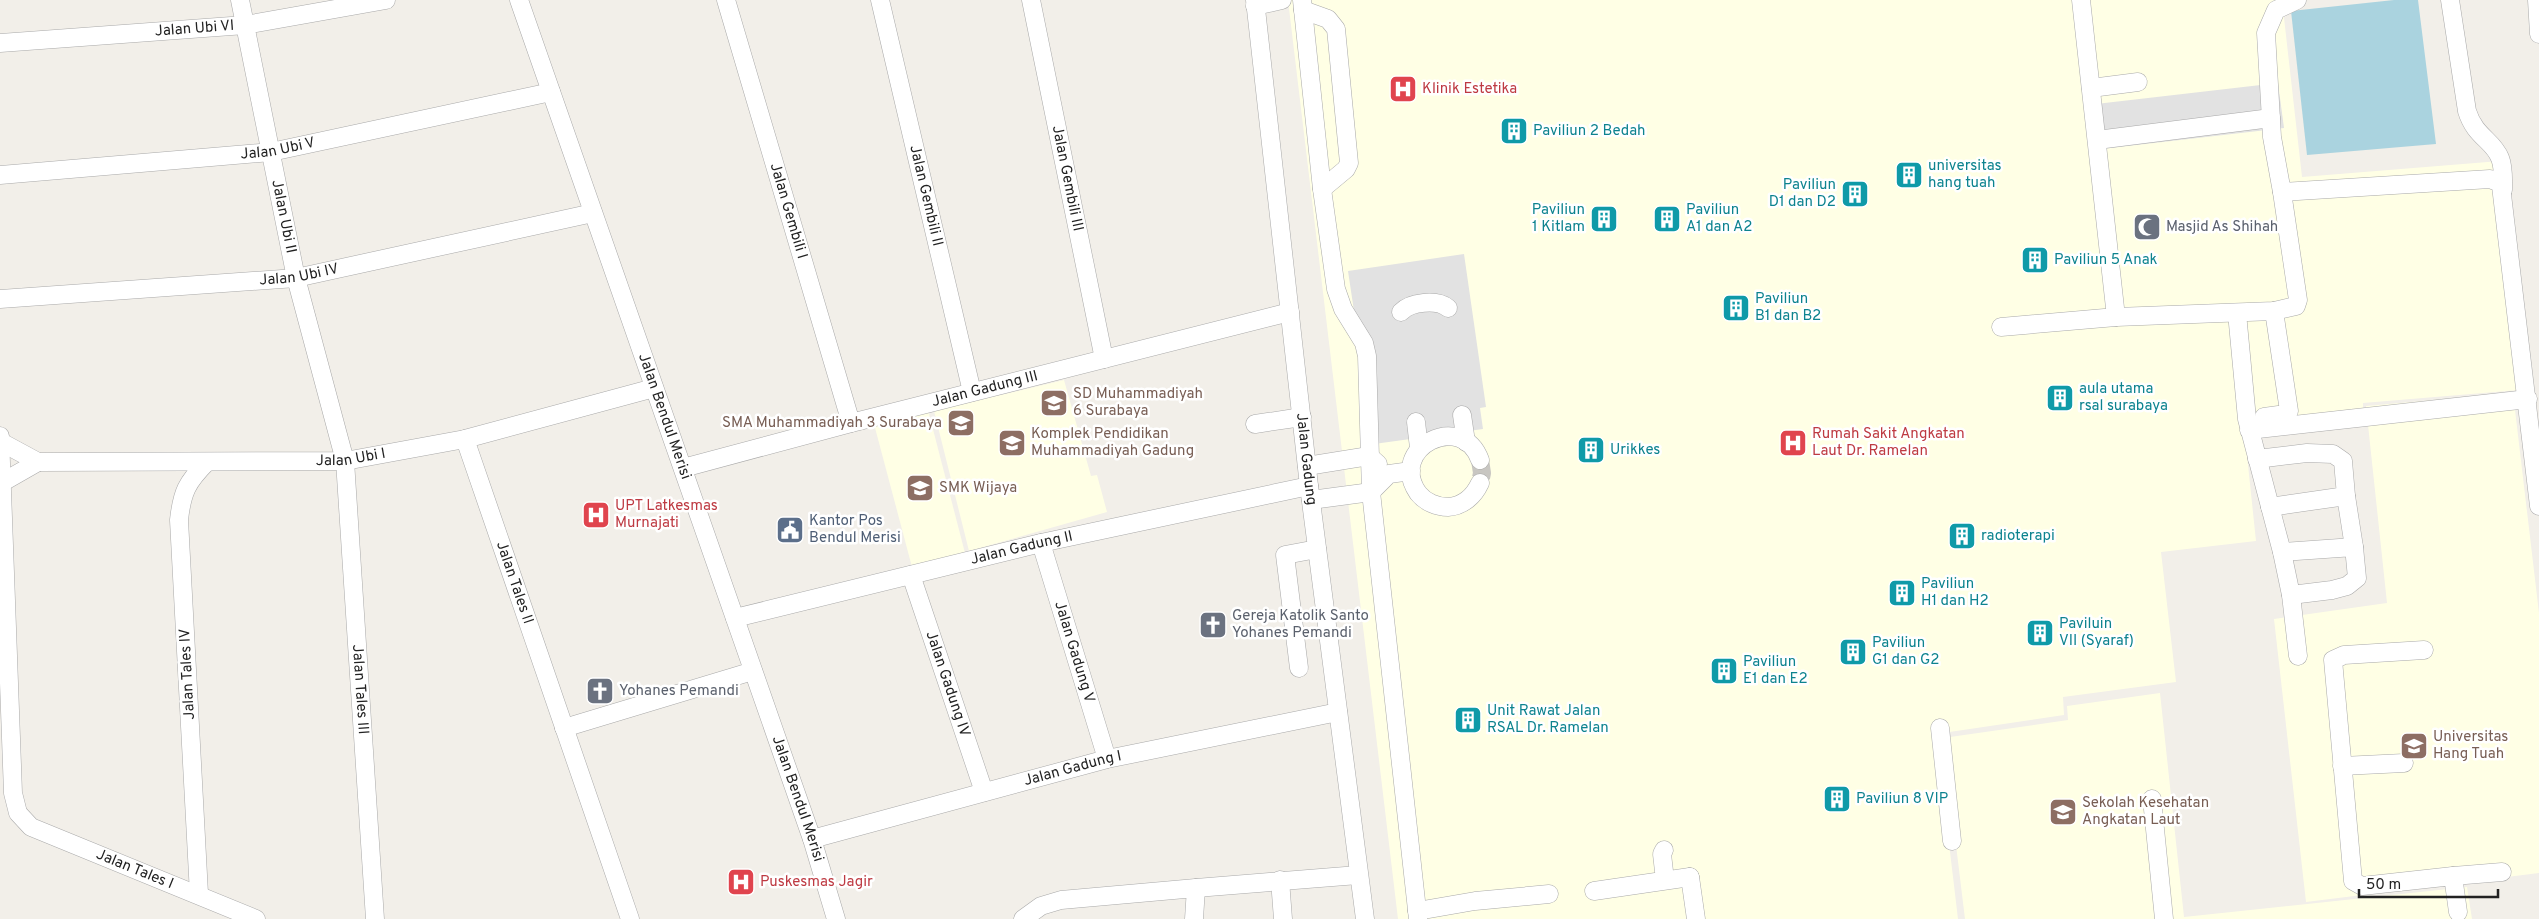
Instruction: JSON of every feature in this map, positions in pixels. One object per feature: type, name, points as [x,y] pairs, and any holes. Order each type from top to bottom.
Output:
[{"type":"street","name":"Jalan Ubi II","points":[[240,0],[296,278],[345,461]]},
{"type":"street","name":"Jalan Ubi VI","points":[[0,43],[245,25],[386,0]]},
{"type":"street","name":"Jalan Bendul Merisi","points":[[519,0],[812,839],[836,919]]},
{"type":"street","name":"Jalan Gembili I","points":[[726,0],[851,423]]},
{"type":"street","name":"Jalan Gembili II","points":[[880,0],[972,392]]},
{"type":"street","name":"Jalan Gembili III","points":[[1031,0],[1104,359]]},
{"type":"street","points":[[1255,3],[1282,0]]},
{"type":"street","points":[[2081,0],[2116,317]]},
{"type":"street","points":[[2001,327],[2116,317],[2274,311],[2296,306],[2298,300],[2270,118],[2266,33],[2276,10],[2297,0]]},
{"type":"street","points":[[2450,0],[2467,110],[2474,128],[2500,158],[2539,506]]},
{"type":"street","points":[[2537,0],[2539,34]]},
{"type":"street","name":"Jalan Gadung","points":[[1255,3],[1310,493],[1365,919]]},
{"type":"street","points":[[1303,5],[1328,19],[1336,29],[1349,163],[1344,170],[1322,189]]},
{"type":"street","points":[[1303,5],[1322,189],[1337,295],[1366,348],[1371,492],[1418,915],[1476,901],[1549,894]]},
{"type":"street","points":[[2091,88],[2138,82]]},
{"type":"street","name":"Jalan Ubi V","points":[[0,175],[271,152],[551,92]]},
{"type":"street","points":[[2097,140],[2270,118]]},
{"type":"street","points":[[2282,192],[2490,179],[2498,182],[2503,190]]},
{"type":"street","name":"Jalan Ubi IV","points":[[0,299],[296,278],[593,213]]},
{"type":"street","points":[[1401,312],[1405,307],[1437,302],[1448,308]]},
{"type":"street","points":[[2248,424],[2286,414],[2289,411],[2274,311]]},
{"type":"street","name":"Jalan Gadung III","points":[[683,468],[851,423],[1290,312]]},
{"type":"street","points":[[2237,313],[2248,424],[2282,552],[2291,595],[2298,656]]},
{"type":"street","name":"Jalan Ubi I","points":[[1,442],[38,462],[345,461],[465,439],[654,388]]},
{"type":"street","points":[[2248,424],[2528,399]]},
{"type":"street","points":[[1462,415],[1466,442]]},
{"type":"street","points":[[1255,424],[1302,417]]},
{"type":"street","points":[[1416,422],[1419,448]]},
{"type":"street","points":[[0,436],[2,486]]},
{"type":"street","points":[[1480,460],[1473,448],[1466,442],[1456,437],[1436,437],[1419,448],[1414,457],[1411,471],[1415,488],[1421,496],[1440,507],[1461,504],[1470,498],[1480,483]]},
{"type":"street","name":"Jalan Tales II","points":[[465,439],[630,919]]},
{"type":"street","points":[[2257,459],[2307,453],[2333,454],[2343,461],[2357,578],[2347,586],[2291,595]]},
{"type":"street","points":[[1307,466],[1369,456]]},
{"type":"street","points":[[1369,456],[1389,474]]},
{"type":"street","name":"Jalan Tales III","points":[[345,461],[375,919]]},
{"type":"street","name":"Jalan Ubi I","points":[[2,486],[38,462]]},
{"type":"street","name":"Jalan Tales IV","points":[[199,894],[179,520],[181,500],[189,480],[207,462]]},
{"type":"street","points":[[1371,492],[1389,474],[1411,471]]},
{"type":"street","name":"Jalan Tales I","points":[[2,486],[13,794],[18,813],[31,826],[256,919]]},
{"type":"street","name":"Jalan Gadung II","points":[[735,618],[1041,543],[1310,493],[1371,492]]},
{"type":"street","points":[[2270,507],[2346,496]]},
{"type":"street","name":"Jalan Gadung V","points":[[1041,543],[1107,759]]},
{"type":"street","points":[[2282,552],[2354,547]]},
{"type":"street","points":[[1300,668],[1285,555],[1317,549]]},
{"type":"street","name":"Jalan Gadung IV","points":[[911,575],[984,792]]},
{"type":"street","points":[[2424,650],[2344,655],[2333,660],[2353,881],[2362,886],[2502,872]]},
{"type":"street","points":[[564,728],[753,671]]},
{"type":"street","name":"Jalan Gadung I","points":[[812,839],[1107,759],[1338,712]]},
{"type":"street","points":[[1940,728],[1952,841]]},
{"type":"street","points":[[2342,766],[2404,763]]},
{"type":"street","points":[[2152,799],[2164,919]]},
{"type":"street","points":[[1664,850],[1662,854],[1665,880]]},
{"type":"street","points":[[1023,919],[1041,906],[1061,900],[1280,880],[1358,875]]},
{"type":"street","points":[[2453,876],[2458,912]]},
{"type":"street","points":[[1594,890],[1690,877],[1696,919]]},
{"type":"street","points":[[1280,880],[1283,919]]},
{"type":"street","points":[[1194,919],[1196,888]]},
{"type":"shaded area","name":"Rumah Sakit Angkatan Laut Dr. Ramelan","points":[[1288,0],[2282,0],[2302,177],[2500,161],[2519,390],[2363,403],[2363,418],[2244,427],[2256,541],[2161,552],[2176,682],[2063,697],[2064,715],[1936,734],[1958,919],[1398,919]]},
{"type":"shaded area","points":[[2278,83],[2284,128],[2102,149],[2096,104]]},
{"type":"shaded area","points":[[1464,254],[1486,407],[1480,408],[1483,429],[1374,444],[1348,271]]},
{"type":"shaded area","name":"Komplek Pendidikan Muhammadiyah Gadung","points":[[1064,380],[1091,476],[1097,475],[1107,512],[969,551],[934,411]]},
{"type":"shaded area","name":"Universitas Hang Tuah","points":[[2513,393],[2539,613],[2539,873],[2306,902],[2274,619],[2387,603],[2366,406]]},
{"type":"shaded area","name":"SMK Wijaya","points":[[928,410],[965,553],[912,567],[874,424]]},
{"type":"shaded area","name":"Sekolah Kesehatan Angkatan Laut","points":[[2160,693],[2184,917],[2467,887],[2472,919],[1965,919],[1943,738],[2068,720],[2067,706]]},
{"type":"water","points":[[2394,0],[2418,0],[2436,144],[2307,155],[2291,11]]},
{"type":"tunnel","points":[[1480,460],[1482,473],[1480,483]]},
{"type":"place","name":"Klinik Estetika","points":[[1403,89]]},
{"type":"place","name":"Paviliun 2 Bedah","points":[[1514,131]]},
{"type":"place","name":"universitas hang tuah","points":[[1909,175]]},
{"type":"place","name":"Paviliun D1 dan D2","points":[[1855,194]]},
{"type":"place","name":"Paviliun 1 Kitlam","points":[[1604,219]]},
{"type":"place","name":"Paviliun A1 dan A2","points":[[1667,219]]},
{"type":"place","name":"Masjid As Shihah","points":[[2147,227]]},
{"type":"place","name":"Paviliun 5 Anak","points":[[2035,260]]},
{"type":"place","name":"Paviliun B1 dan B2","points":[[1736,308]]},
{"type":"place","name":"aula utama rsal surabaya","points":[[2060,398]]},
{"type":"place","name":"SD Muhammadiyah 6 Surabaya","points":[[1054,403]]},
{"type":"place","name":"SMA Muhammadiyah 3 Surabaya","points":[[961,423]]},
{"type":"place","name":"Komplek Pendidikan Muhammadiyah Gadung","points":[[1012,443]]},
{"type":"place","name":"Rumah Sakit Angkatan Laut Dr. Ramelan","points":[[1793,443]]},
{"type":"place","name":"Urikkes","points":[[1591,450]]},
{"type":"place","name":"SMK Wijaya","points":[[920,488]]},
{"type":"place","name":"UPT Latkesmas Murnajati","points":[[596,515]]},
{"type":"place","name":"Kantor Pos Bendul Merisi","points":[[790,530]]},
{"type":"place","name":"radioterapi","points":[[1962,536]]},
{"type":"place","name":"Paviliun H1 dan H2","points":[[1902,593]]},
{"type":"place","name":"Gereja Katolik Santo Yohanes Pemandi","points":[[1213,625]]},
{"type":"place","name":"Paviluin VII (Syaraf)","points":[[2040,633]]},
{"type":"place","name":"Paviliun G1 dan G2","points":[[1853,652]]},
{"type":"place","name":"Paviliun E1 dan E2","points":[[1724,671]]},
{"type":"place","name":"Yohanes Pemandi","points":[[600,691]]},
{"type":"place","name":"Unit Rawat Jalan RSAL Dr. Ramelan","points":[[1468,720]]},
{"type":"place","name":"Universitas Hang Tuah","points":[[2414,746]]},
{"type":"place","name":"Paviliun 8 VIP","points":[[1837,799]]},
{"type":"place","name":"Sekolah Kesehatan Angkatan Laut","points":[[2063,812]]},
{"type":"place","name":"Puskesmas Jagir","points":[[741,882]]}]
